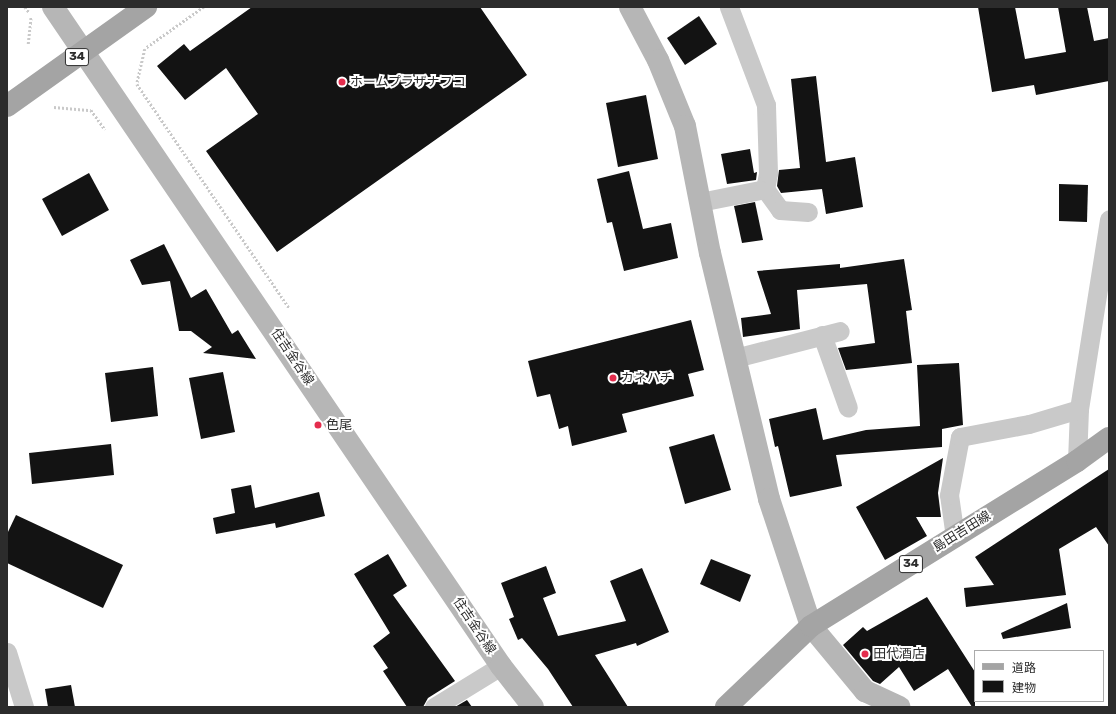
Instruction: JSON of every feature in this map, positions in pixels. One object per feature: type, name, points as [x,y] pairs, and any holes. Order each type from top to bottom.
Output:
[{"type":"main road","name":"住吉金谷線","points":[[53,7],[85,51],[501,666],[533,707]]},
{"type":"main road","name":"34","points":[[7,106],[146,7]]},
{"type":"main road","points":[[630,7],[658,60],[685,126],[700,202],[735,358],[769,499],[811,626],[865,691],[900,707]]},
{"type":"main road","name":"島田吉田線","points":[[726,707],[811,626],[1077,461],[1109,438]]},
{"type":"street","points":[[730,7],[754,65],[766,105],[768,173],[765,189],[780,210],[808,212]]},
{"type":"street","points":[[700,202],[765,189]]},
{"type":"street","points":[[1077,461],[1079,409],[1109,219]]},
{"type":"street","points":[[735,358],[840,331]]},
{"type":"street","points":[[822,335],[848,408]]},
{"type":"street","points":[[955,537],[949,495],[960,436],[1029,424],[1079,409]]},
{"type":"street","points":[[7,652],[24,707]]},
{"type":"street","points":[[434,707],[501,666]]},
{"type":"path","points":[[26,7],[31,15],[28,44]]},
{"type":"path","points":[[204,7],[144,49],[137,84],[290,309]]},
{"type":"building","points":[[252,7],[480,7],[527,75],[277,252],[206,151],[258,114],[226,68],[185,100],[157,66],[184,44],[190,51]]},
{"type":"building","points":[[978,7],[1015,7],[1025,59],[1066,52],[1058,7],[1087,7],[1094,41],[1109,38],[1109,81],[1036,95],[1034,85],[992,92]]},
{"type":"building","points":[[699,16],[717,44],[685,65],[667,38]]},
{"type":"building","points":[[816,76],[826,162],[855,157],[863,207],[826,214],[822,189],[781,193],[777,186],[779,170],[800,168],[791,79]]},
{"type":"building","points":[[646,95],[658,159],[618,167],[606,103]]},
{"type":"building","points":[[750,149],[754,173],[757,172],[756,180],[727,184],[721,154]]},
{"type":"building","points":[[629,171],[643,229],[671,223],[678,258],[624,271],[612,222],[607,223],[597,179]]},
{"type":"building","points":[[89,173],[109,210],[62,236],[42,199]]},
{"type":"building","points":[[1059,184],[1088,185],[1087,222],[1059,221]]},
{"type":"building","points":[[755,202],[763,240],[742,243],[734,206]]},
{"type":"building","points":[[164,244],[191,298],[206,289],[232,334],[238,330],[256,359],[203,353],[212,347],[191,331],[179,331],[170,281],[142,285],[130,260]]},
{"type":"building","points":[[904,259],[912,310],[906,311],[912,363],[846,370],[838,348],[875,343],[867,284],[797,290],[800,329],[743,337],[741,318],[771,314],[757,271],[840,264],[840,268]]},
{"type":"building","points":[[691,320],[704,370],[688,374],[694,396],[622,414],[627,432],[572,446],[568,426],[559,429],[550,394],[537,397],[528,361]]},
{"type":"building","points":[[959,363],[963,425],[942,429],[942,447],[836,455],[842,486],[790,497],[778,446],[775,447],[769,419],[816,408],[823,440],[866,430],[920,426],[917,365]]},
{"type":"building","points":[[153,367],[158,416],[111,422],[105,373]]},
{"type":"building","points":[[223,372],[235,432],[201,439],[189,378]]},
{"type":"building","points":[[714,434],[731,490],[685,504],[669,447]]},
{"type":"building","points":[[111,444],[114,475],[32,484],[29,453]]},
{"type":"building","points":[[943,458],[938,493],[941,517],[916,517],[927,536],[885,560],[856,507]]},
{"type":"building","points":[[1109,469],[1109,546],[1096,527],[1059,549],[1066,595],[966,607],[964,588],[994,585],[975,557]]},
{"type":"building","points":[[251,485],[255,508],[319,492],[325,516],[276,528],[275,523],[216,534],[213,518],[235,513],[231,489]]},
{"type":"building","points":[[16,515],[123,565],[103,608],[7,563],[7,534]]},
{"type":"building","points":[[388,554],[407,586],[393,595],[455,681],[428,698],[423,707],[407,707],[383,671],[388,668],[373,646],[390,633],[354,574]]},
{"type":"building","points":[[711,559],[751,575],[740,602],[700,584]]},
{"type":"building","points":[[546,566],[556,593],[543,598],[558,636],[626,621],[610,581],[642,568],[669,632],[637,646],[636,643],[595,655],[628,707],[573,707],[548,669],[522,638],[518,640],[509,619],[514,617],[501,583]]},
{"type":"building","points":[[927,597],[974,670],[975,707],[972,707],[948,669],[914,691],[899,667],[880,684],[873,681],[843,645],[863,627],[867,631]]},
{"type":"building","points":[[1067,603],[1071,628],[1003,639],[1001,633]]},
{"type":"building","points":[[71,685],[75,707],[48,707],[45,689]]},
{"type":"building","points":[[467,700],[472,707],[455,707]]},
{"type":"place","name":"ホームプラザナフコ","points":[[342,82]]},
{"type":"place","name":"カネハチ","points":[[613,378]]},
{"type":"place","name":"色尾","points":[[318,425]]},
{"type":"place","name":"田代酒店","points":[[865,654]]}]
